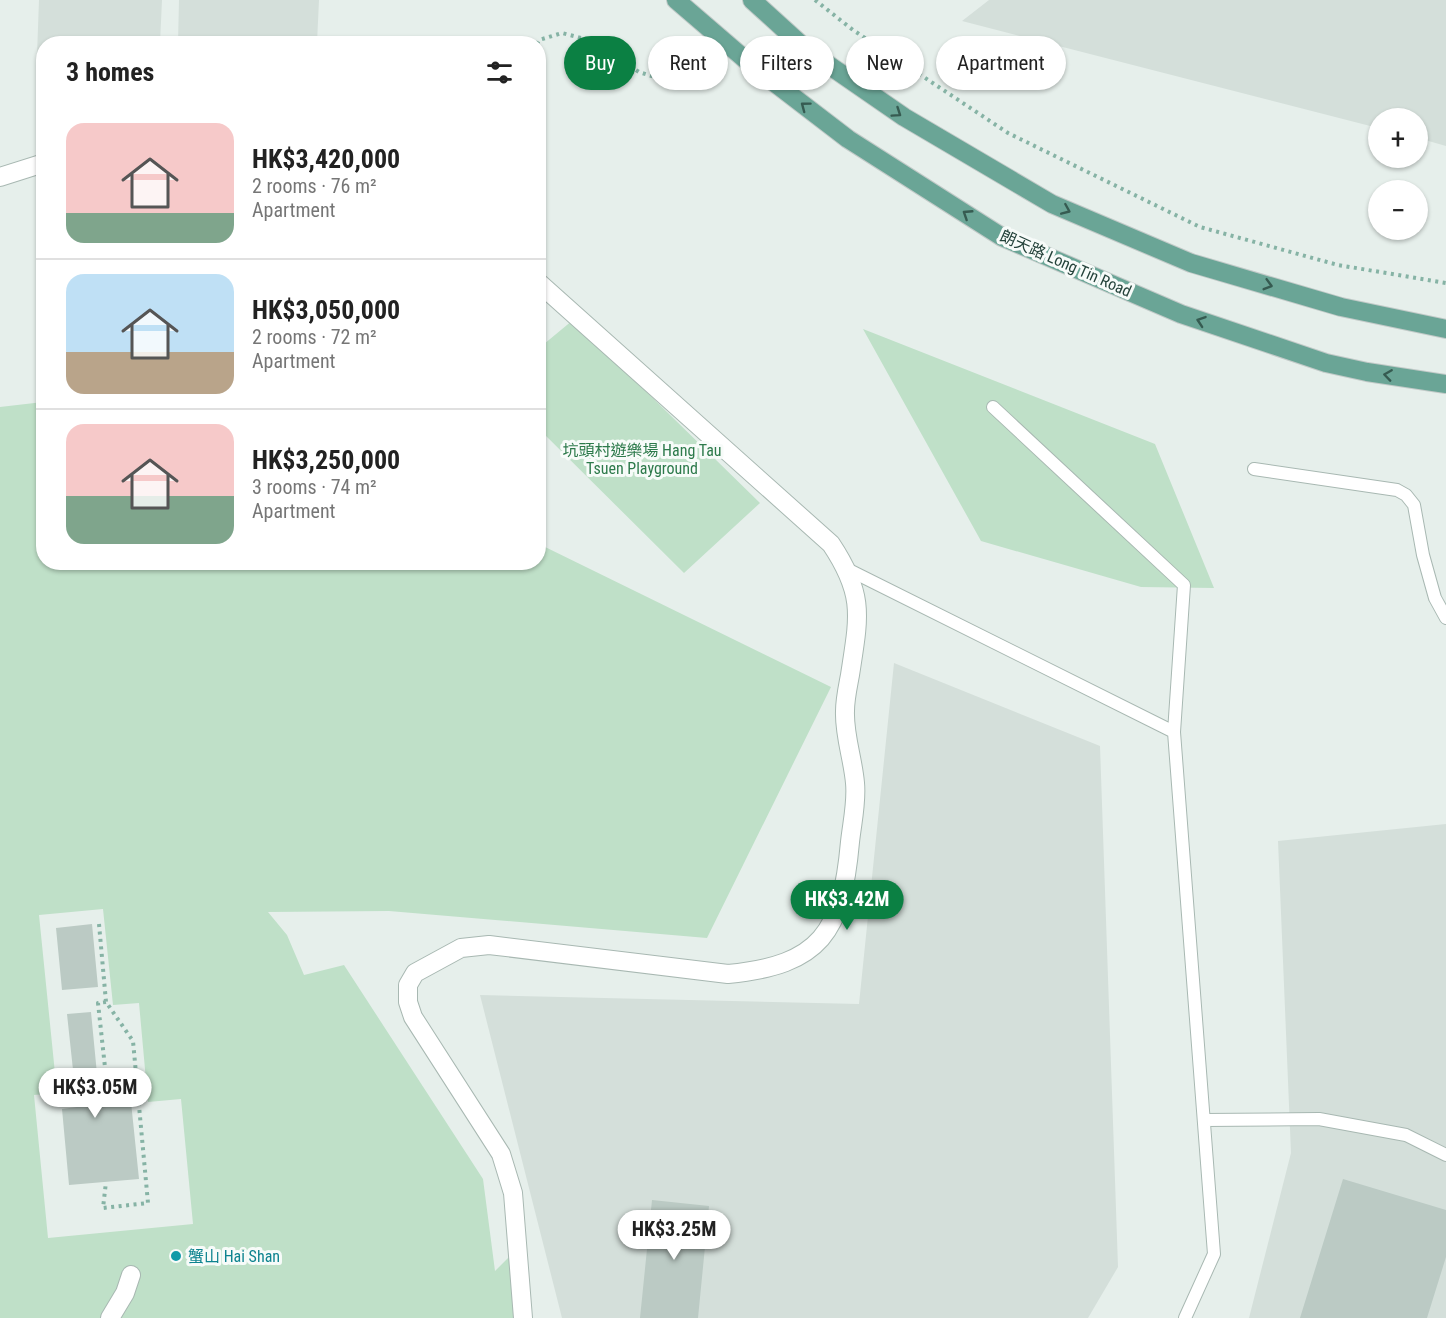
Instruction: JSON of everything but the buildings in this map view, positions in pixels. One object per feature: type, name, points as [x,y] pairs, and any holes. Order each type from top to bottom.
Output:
[{"type":"main road","name":"朗天路 Long Tin Road","points":[[676,0],[754,67],[848,139],[1002,237],[1181,314],[1326,363],[1446,384]]},
{"type":"main road","points":[[752,0],[807,50],[904,117],[1052,204],[1191,262],[1341,307],[1446,329]]},
{"type":"street","points":[[0,177],[36,166]]},
{"type":"street","points":[[524,1318],[513,1193],[501,1154],[413,1017],[408,1002],[408,985],[415,973],[461,948],[489,945],[728,974],[761,971],[793,961],[819,943],[836,914],[847,880],[856,784],[845,710],[857,616],[855,590],[847,569],[831,544],[546,289]]},
{"type":"street","points":[[110,1318],[125,1293],[130,1275]]},
{"type":"lane","points":[[993,407],[1184,585],[1174,732],[1214,1254],[1185,1318]]},
{"type":"lane","points":[[1254,469],[1397,490],[1406,495],[1414,505],[1423,555],[1435,598],[1446,618]]},
{"type":"lane","points":[[847,569],[1174,732]]},
{"type":"lane","points":[[1204,1120],[1319,1119],[1406,1135],[1446,1155]]},
{"type":"path","points":[[815,0],[853,30],[1008,133],[1200,227],[1338,265],[1446,283]]},
{"type":"path","points":[[546,38],[562,33],[592,41],[639,72],[648,75]]},
{"type":"path","points":[[99,924],[106,1002],[133,1041],[148,1203],[103,1208],[106,1182]]},
{"type":"path","points":[[106,1002],[98,1003],[109,1104]]},
{"type":"shaded area","points":[[39,0],[162,0],[160,36],[38,36]]},
{"type":"shaded area","points":[[179,0],[319,0],[317,36],[178,36]]},
{"type":"shaded area","points":[[989,0],[1446,0],[1446,146],[1428,141],[1428,108],[1368,108],[1368,125],[1066,48],[1066,36],[1020,36],[962,21]]},
{"type":"shaded area","points":[[894,663],[1100,746],[1118,1267],[1088,1318],[562,1318],[480,995],[859,1004]]},
{"type":"shaded area","points":[[1446,824],[1446,1318],[1249,1318],[1291,1153],[1278,841]]},
{"type":"green space","name":"坑頭村遊樂場 Hang Tau Tsuen Playground","points":[[573,320],[760,503],[684,573],[546,436],[546,342]]},
{"type":"green space","points":[[863,329],[1155,444],[1214,588],[1141,587],[981,541]]},
{"type":"green space","points":[[36,403],[36,570],[546,570],[546,547],[831,687],[707,938],[389,911],[268,912],[287,935],[304,975],[344,965],[483,1179],[495,1271],[518,1248],[521,1318],[0,1318],[0,407]],"holes":[[[103,909],[113,1005],[139,1003],[148,1102],[181,1099],[193,1224],[48,1238],[34,1095],[57,1093],[39,915]]]},
{"type":"place","name":"蟹山 Hai Shan","points":[[176,1256]]}]
